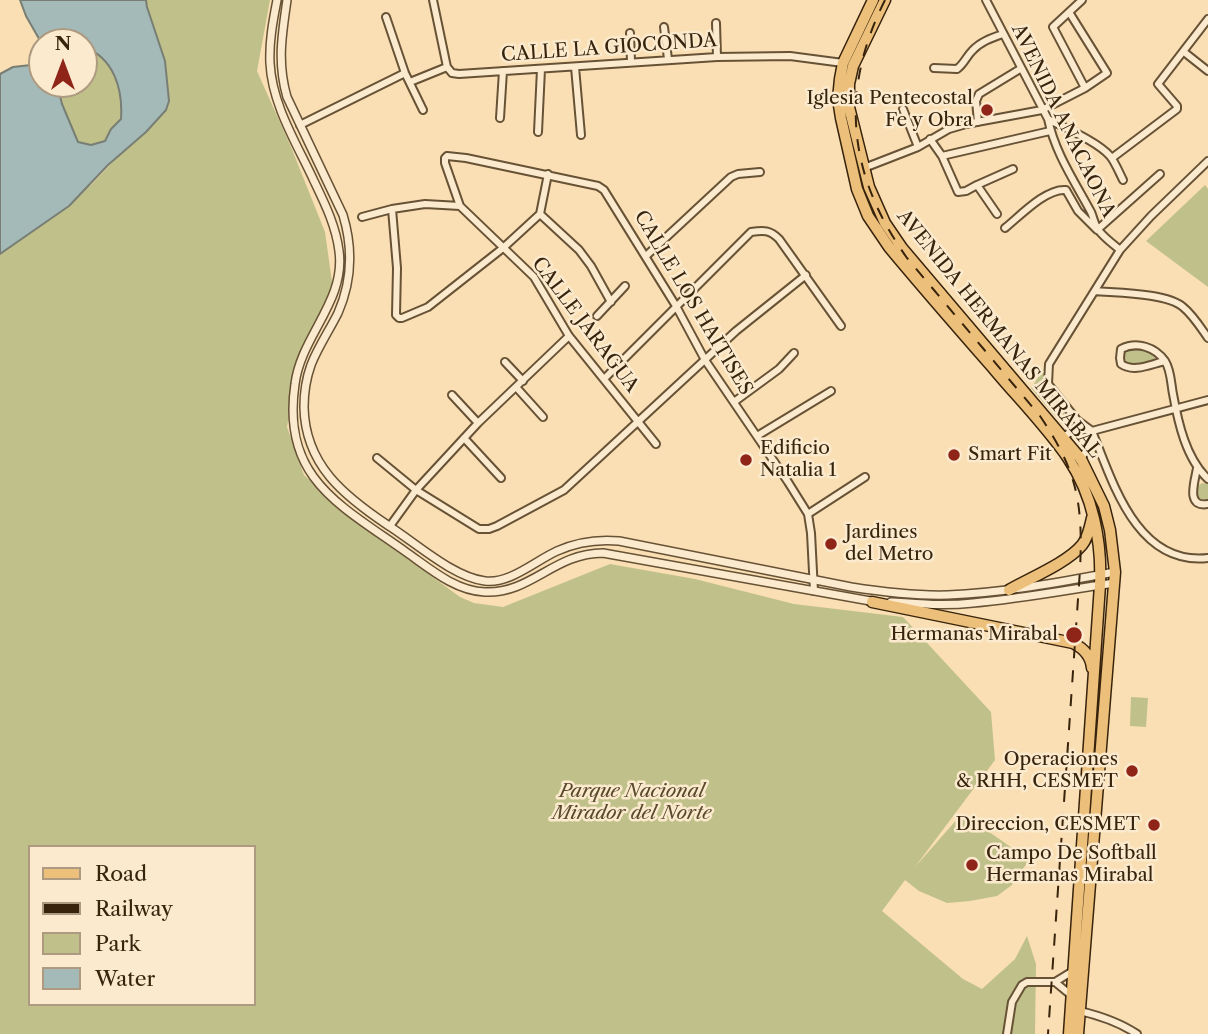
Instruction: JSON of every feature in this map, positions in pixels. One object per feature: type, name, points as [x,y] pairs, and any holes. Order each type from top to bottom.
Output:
[{"type":"main road","name":"AVENIDA HERMANAS MIRABAL","points":[[873,0],[844,63],[838,99],[857,189],[868,216],[889,247],[1059,441],[1081,459],[1104,506],[1110,530],[1114,578],[1078,1034]]},
{"type":"main road","name":"AVENIDA HERMANAS MIRABAL","points":[[885,0],[855,61],[849,83],[850,117],[869,187],[902,248],[1059,441],[1094,514],[1100,580],[1069,1034]]},
{"type":"main road","points":[[1009,590],[1073,554],[1085,540],[1094,514]]},
{"type":"main road","points":[[872,601],[1073,643],[1084,650],[1092,662],[1094,686]]},
{"type":"street","points":[[277,0],[270,46],[273,83],[285,118],[334,226],[340,263],[328,309],[305,348],[297,370],[292,417],[304,461],[326,493],[345,509],[439,575],[471,591],[496,592],[522,585],[566,560],[589,553],[603,553],[872,601],[972,604],[1027,597],[1100,580]]},
{"type":"street","points":[[287,0],[281,34],[281,65],[287,97],[343,215],[350,250],[350,272],[345,294],[306,380],[304,415],[318,463],[336,485],[358,505],[451,568],[478,580],[500,580],[572,545],[594,540],[631,543],[874,591],[923,595],[1009,590],[1114,578]]},
{"type":"street","points":[[410,82],[447,67],[433,0]]},
{"type":"street","name":"AVENIDA ANACAONA","points":[[986,0],[1048,119],[1050,131],[1097,230],[1120,250]]},
{"type":"street","points":[[1082,0],[1055,24],[1053,29],[1085,88]]},
{"type":"street","points":[[864,168],[918,147],[949,129],[1042,110],[1085,88],[1107,73],[1069,12]]},
{"type":"street","points":[[386,17],[405,73],[423,110]]},
{"type":"street","points":[[1112,158],[1177,109],[1158,85],[1208,19]]},
{"type":"street","points":[[716,23],[717,57]]},
{"type":"street","points":[[664,27],[668,59]]},
{"type":"street","points":[[630,33],[631,62]]},
{"type":"street","points":[[934,68],[957,69],[964,64],[972,51],[985,41],[1003,34]]},
{"type":"street","points":[[1184,51],[1208,71]]},
{"type":"street","name":"CALLE LA GIOCONDA","points":[[447,67],[452,73],[459,74],[668,59],[790,56],[844,63]]},
{"type":"street","points":[[575,67],[581,135]]},
{"type":"street","points":[[538,132],[541,69]]},
{"type":"street","points":[[978,122],[976,101],[979,94],[1020,69]]},
{"type":"street","points":[[500,118],[503,71]]},
{"type":"street","points":[[300,125],[405,73]]},
{"type":"street","points":[[903,109],[918,147]]},
{"type":"street","points":[[1048,119],[1107,152],[1123,180]]},
{"type":"street","points":[[942,156],[1050,131]]},
{"type":"street","points":[[930,139],[942,156],[958,192],[1013,169]]},
{"type":"street","name":"CALLE LOS HAITISES","points":[[445,158],[450,155],[466,158],[548,174],[601,188],[646,256],[705,359],[808,514],[814,591]]},
{"type":"street","name":"CALLE JARAGUA","points":[[445,158],[460,206],[534,276],[569,336],[656,444]]},
{"type":"street","points":[[1208,161],[1120,250],[1053,356],[1047,375],[1048,384],[1077,419],[1092,431],[1114,487],[1140,531],[1168,551],[1185,559],[1208,558]]},
{"type":"street","points":[[646,256],[731,177],[760,172]]},
{"type":"street","points":[[392,209],[397,268],[396,315],[399,318],[428,307],[503,248],[540,214],[548,174]]},
{"type":"street","points":[[1005,228],[1048,194],[1062,189],[1066,190],[1078,211],[1097,230],[1160,174]]},
{"type":"street","points":[[977,185],[997,214]]},
{"type":"street","points":[[362,217],[425,204],[460,206]]},
{"type":"street","points":[[540,214],[591,265],[611,302]]},
{"type":"street","points":[[604,379],[751,232],[771,232],[779,239],[841,326]]},
{"type":"street","points":[[377,458],[416,490],[479,528],[489,529],[562,491],[705,359],[806,275]]},
{"type":"street","points":[[597,316],[625,286]]},
{"type":"street","points":[[1095,291],[1173,301],[1183,307],[1208,338]]},
{"type":"street","points":[[390,526],[416,490],[478,423],[569,336]]},
{"type":"street","points":[[1165,361],[1126,368],[1121,364],[1121,349],[1128,345],[1144,345],[1165,361],[1182,430],[1197,468],[1208,479]]},
{"type":"street","points":[[734,402],[779,369],[793,353]]},
{"type":"street","points":[[505,362],[523,381]]},
{"type":"street","points":[[516,387],[542,417]]},
{"type":"street","points":[[758,436],[831,391]]},
{"type":"street","points":[[452,395],[478,423]]},
{"type":"street","points":[[1059,441],[1076,428],[1092,431],[1208,400]]},
{"type":"street","points":[[1073,467],[1090,447],[1092,431]]},
{"type":"street","points":[[464,438],[501,478]]},
{"type":"street","points":[[1197,468],[1194,499],[1201,505],[1208,505]]},
{"type":"street","points":[[808,514],[865,477]]},
{"type":"street","points":[[534,563],[542,573]]},
{"type":"street","points":[[1007,1034],[1012,1002],[1022,985],[1027,982],[1055,982],[1073,971]]},
{"type":"street","points":[[1055,982],[1072,996]]},
{"type":"street","points":[[1080,1011],[1106,1017],[1137,1034]]},
{"type":"green space","name":"Parque Nacional Mirador del Norte","points":[[146,0],[270,0],[257,71],[325,232],[333,289],[298,365],[287,427],[304,475],[346,514],[460,597],[474,603],[503,607],[610,564],[695,579],[794,604],[903,617],[991,712],[995,760],[915,867],[959,817],[968,817],[1029,860],[1012,885],[997,896],[947,903],[919,891],[905,880],[882,911],[963,979],[982,989],[1015,959],[1027,936],[1036,964],[1035,1034],[0,1034],[0,254],[92,184],[122,152]]},
{"type":"green space","points":[[98,55],[109,67],[118,86],[121,119],[111,129],[105,141],[91,146],[77,142],[60,98],[98,98]]},
{"type":"green space","points":[[1205,185],[1208,189],[1208,287],[1146,241]]},
{"type":"green space","points":[[1133,349],[1146,351],[1157,360],[1130,366],[1124,361],[1123,354]]},
{"type":"green space","points":[[1047,364],[1046,381],[1074,419],[1069,425],[1062,424],[1031,388]]},
{"type":"green space","points":[[1202,483],[1208,484],[1208,500],[1202,501],[1197,497],[1195,488]]},
{"type":"green space","points":[[1131,697],[1148,698],[1146,727],[1130,726]]},
{"type":"water","points":[[20,0],[146,0],[165,61],[169,101],[166,110],[146,132],[108,165],[69,206],[0,254],[0,74],[13,67],[28,65],[28,98],[60,98],[78,142],[91,145],[105,141],[111,129],[121,119],[118,86],[109,67],[98,55],[98,28],[33,28]]},
{"type":"railway","points":[[885,0],[870,34],[856,100],[862,164],[872,196],[887,227],[907,258],[1040,416],[1063,454],[1079,507],[1080,570],[1048,1034]]},
{"type":"place","name":"Iglesia Pentecostal Fe y Obra","points":[[987,110]]},
{"type":"place","name":"Smart Fit","points":[[954,455]]},
{"type":"place","name":"Edificio Natalia 1","points":[[746,460]]},
{"type":"place","name":"Jardines del Metro","points":[[831,544]]},
{"type":"place","name":"Hermanas Mirabal","points":[[1074,635]]},
{"type":"place","name":"Operaciones & RHH, CESMET","points":[[1132,771]]},
{"type":"place","name":"Direccion, CESMET","points":[[1154,825]]},
{"type":"place","name":"Campo De Softball Hermanas Mirabal","points":[[972,865]]}]
